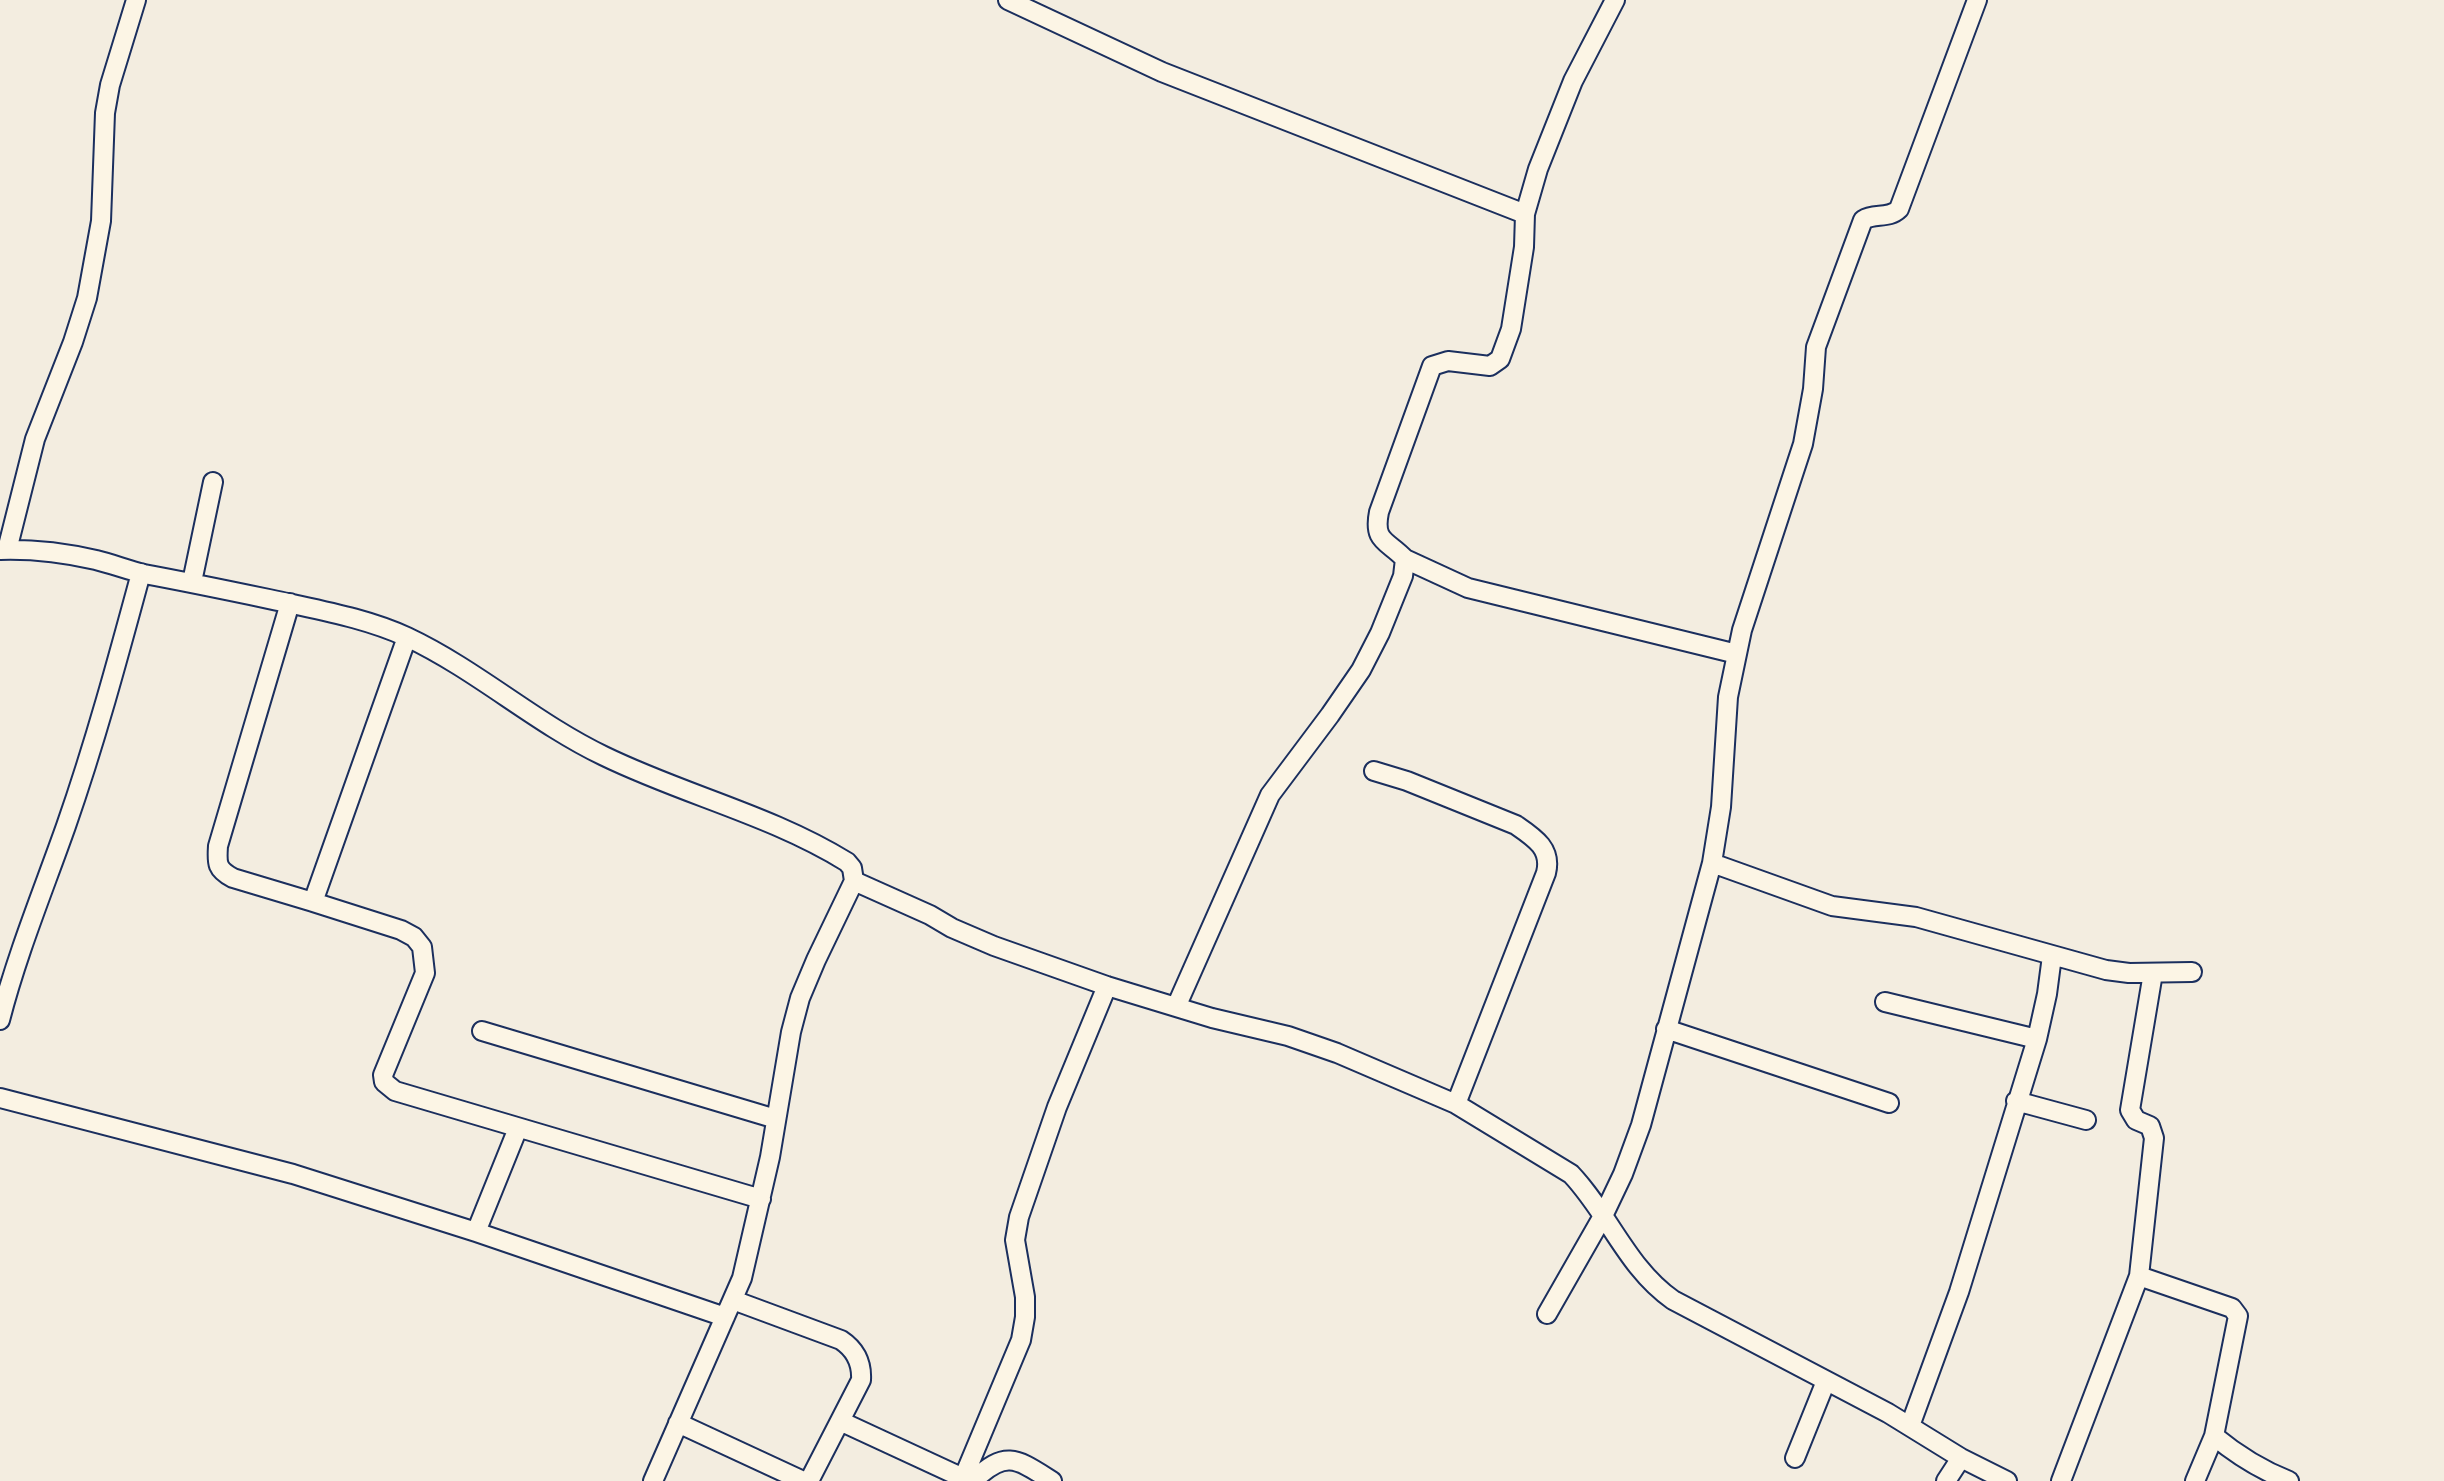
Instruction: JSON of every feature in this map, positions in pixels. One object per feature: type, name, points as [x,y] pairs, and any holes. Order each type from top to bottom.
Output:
[{"type":"street","points":[[136,0],[110,85],[105,113],[101,221],[87,298],[74,342],[35,439],[4,550],[64,554],[141,573],[290,603],[375,624],[407,637],[484,682],[574,741],[604,757],[790,830],[848,862],[852,868],[854,880],[800,998],[791,1032],[761,1199],[742,1278],[653,1481]]},
{"type":"street","points":[[1008,0],[1153,68],[1525,214]]},
{"type":"street","points":[[1615,0],[1573,81],[1538,169],[1525,214],[1524,247],[1511,329],[1500,359],[1490,366],[1448,361],[1432,366],[1376,525],[1379,536],[1405,559],[1468,588],[1737,654]]},
{"type":"street","points":[[1547,1314],[1603,1216],[1623,1174],[1641,1125],[1712,863],[1721,807],[1728,697],[1742,630],[1803,444],[1813,389],[1813,364],[1820,336],[1863,220],[1872,216],[1893,214],[1899,209],[1977,0]]},
{"type":"street","points":[[192,582],[213,482]]},
{"type":"street","points":[[1176,1007],[1270,795],[1361,670],[1384,623],[1403,576],[1405,559]]},
{"type":"street","points":[[0,1020],[26,933],[66,826],[107,700],[141,573]]},
{"type":"street","points":[[290,603],[218,846],[218,866],[222,873],[232,878],[400,930],[414,937],[422,947],[425,973],[383,1075],[389,1087],[395,1091],[761,1199]]},
{"type":"street","points":[[313,902],[407,637]]},
{"type":"street","points":[[1374,771],[1407,781],[1516,825],[1531,835],[1548,855],[1546,873],[1456,1104]]},
{"type":"street","points":[[1712,863],[1832,906],[1916,917],[2106,970],[2153,973],[2192,972]]},
{"type":"street","points":[[854,880],[994,946],[1107,986],[1176,1007],[1288,1036],[1337,1053],[1456,1104],[1571,1174],[1585,1189],[1643,1275],[1655,1288],[1697,1314],[1910,1426],[1961,1458],[2007,1481]]},
{"type":"street","points":[[1910,1426],[1959,1292],[2016,1101],[2037,1039],[2047,994],[2052,956]]},
{"type":"street","points":[[2061,1481],[2139,1276],[2154,1138],[2150,1126],[2136,1120],[2130,1110],[2153,973]]},
{"type":"street","points":[[966,1480],[1021,1340],[1025,1297],[1015,1240],[1019,1217],[1057,1107],[1107,986]]},
{"type":"street","points":[[1885,1002],[2037,1039]]},
{"type":"street","points":[[1666,1029],[1889,1103]]},
{"type":"street","points":[[482,1031],[776,1119]]},
{"type":"street","points":[[0,1098],[272,1168],[476,1232],[725,1317]]},
{"type":"street","points":[[2016,1101],[2086,1120]]},
{"type":"street","points":[[476,1232],[518,1128]]},
{"type":"street","points":[[2139,1276],[2232,1308],[2237,1313],[2238,1320],[2214,1436],[2195,1481]]},
{"type":"street","points":[[733,1300],[849,1345],[857,1355],[861,1368],[861,1380],[809,1481]]},
{"type":"street","points":[[1795,1458],[1826,1381]]},
{"type":"street","points":[[840,1421],[966,1480]]},
{"type":"street","points":[[678,1423],[803,1481]]},
{"type":"street","points":[[2214,1436],[2234,1453],[2289,1481]]},
{"type":"street","points":[[1946,1481],[1961,1458]]},
{"type":"street","points":[[966,1480],[998,1461],[1009,1461],[1023,1463],[1052,1481]]}]
